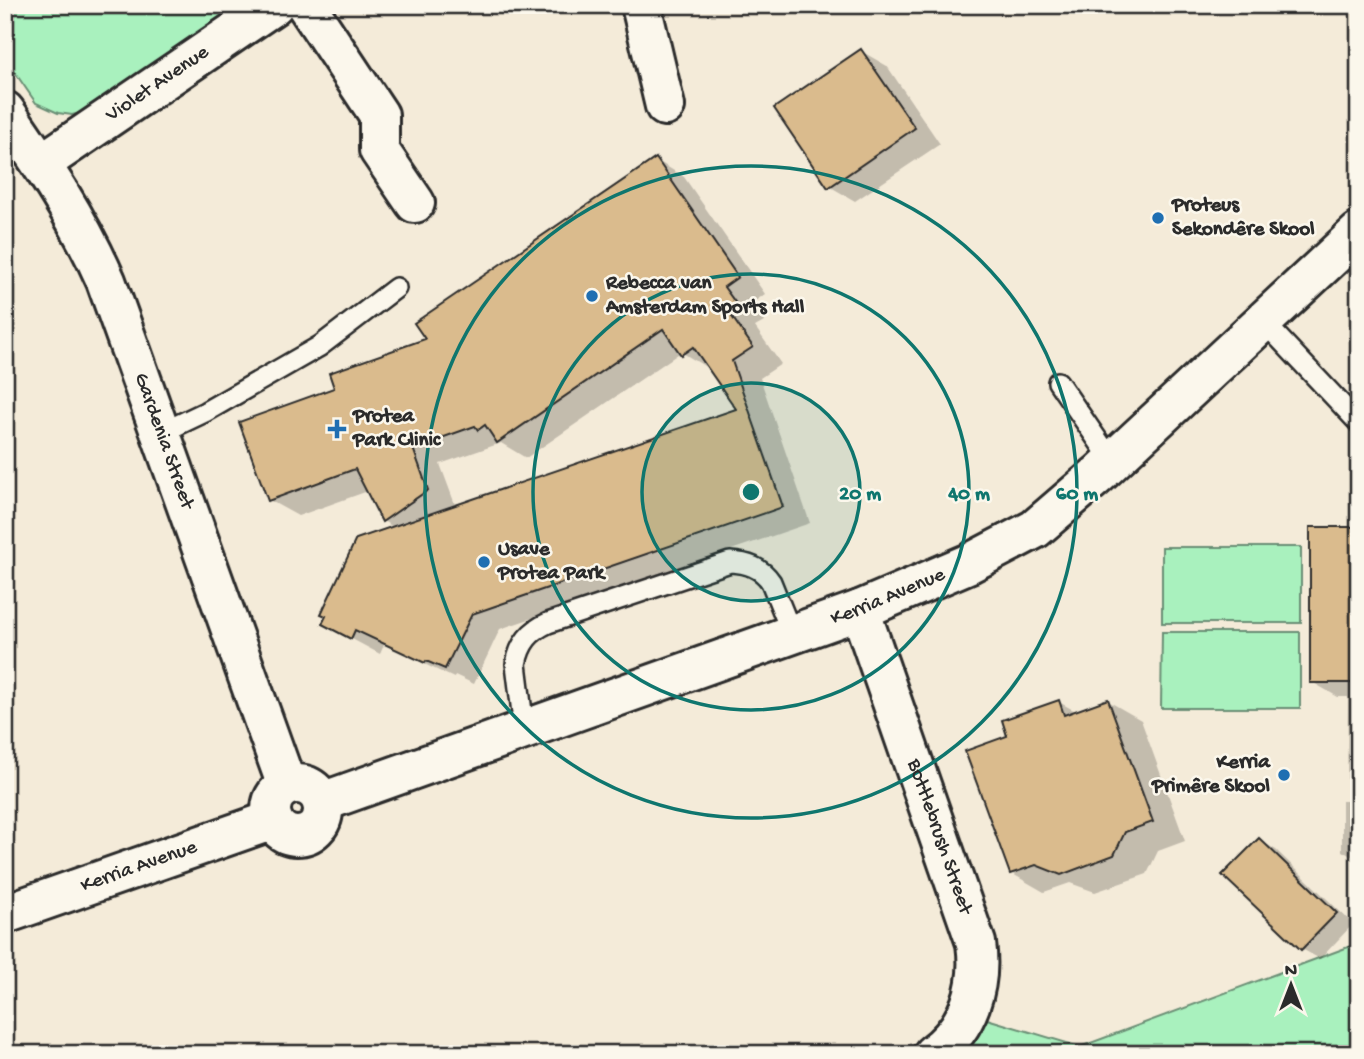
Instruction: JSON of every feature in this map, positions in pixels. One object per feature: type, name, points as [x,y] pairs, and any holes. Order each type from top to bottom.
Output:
[{"type":"street","name":"Violet Avenue","points":[[42,163],[274,5]]},
{"type":"street","points":[[306,5],[379,115],[379,150],[415,203]]},
{"type":"street","points":[[641,5],[665,106]]},
{"type":"street","name":"Gardenia Street","points":[[5,111],[69,205],[95,255],[161,433],[280,803]]},
{"type":"street","name":"Kerria Avenue","points":[[5,914],[280,803],[298,784],[316,793],[321,802],[860,610],[970,563],[1035,529],[1359,232]]},
{"type":"street","name":"Bottlebrush Street","points":[[860,610],[976,943],[978,979],[972,1004],[951,1038],[933,1054]]},
{"type":"lane","points":[[161,433],[205,412],[320,346],[396,288]]},
{"type":"lane","points":[[1263,321],[1359,423]]},
{"type":"lane","points":[[1058,382],[1112,461]]},
{"type":"lane","points":[[524,729],[516,664],[518,653],[529,635],[548,622],[718,565],[741,563],[766,575],[792,634]]},
{"type":"green space","points":[[5,5],[245,5],[84,112],[72,115],[58,113],[36,103],[5,58]]},
{"type":"green space","points":[[1162,547],[1301,547],[1301,623],[1162,623]]},
{"type":"green space","points":[[1162,632],[1300,632],[1300,708],[1161,708]]},
{"type":"green space","points":[[1359,943],[1359,1054],[963,1054],[987,1019],[1080,1047]]},
{"type":"building","points":[[861,49],[915,128],[828,188],[774,108]]},
{"type":"building","points":[[656,158],[738,277],[724,287],[737,305],[728,311],[753,347],[732,361],[783,507],[472,614],[445,669],[426,661],[425,663],[355,630],[351,639],[322,624],[326,616],[321,614],[356,539],[736,409],[693,347],[681,355],[663,329],[497,443],[485,425],[478,430],[475,426],[413,448],[428,490],[382,522],[355,469],[268,501],[239,422],[334,388],[329,373],[425,339],[414,323]]},
{"type":"building","points":[[1310,527],[1359,527],[1359,683],[1310,683]]},
{"type":"building","points":[[1108,699],[1153,822],[1125,832],[1114,855],[1061,875],[1036,865],[1010,874],[965,751],[1007,736],[1002,720],[1059,700],[1064,715]]},
{"type":"building","points":[[1259,838],[1337,913],[1301,950],[1222,875]]},
{"type":"place","name":"Proteus Sekondêre Skool","points":[[1158,218]]},
{"type":"place","name":"Rebecca van Amsterdam Sports Hall","points":[[592,296]]},
{"type":"place","name":"Protea Park Clinic","points":[[337,429]]},
{"type":"place","name":"Usave Protea Park","points":[[484,562]]},
{"type":"place","name":"Kerria Primêre Skool","points":[[1284,775]]}]
